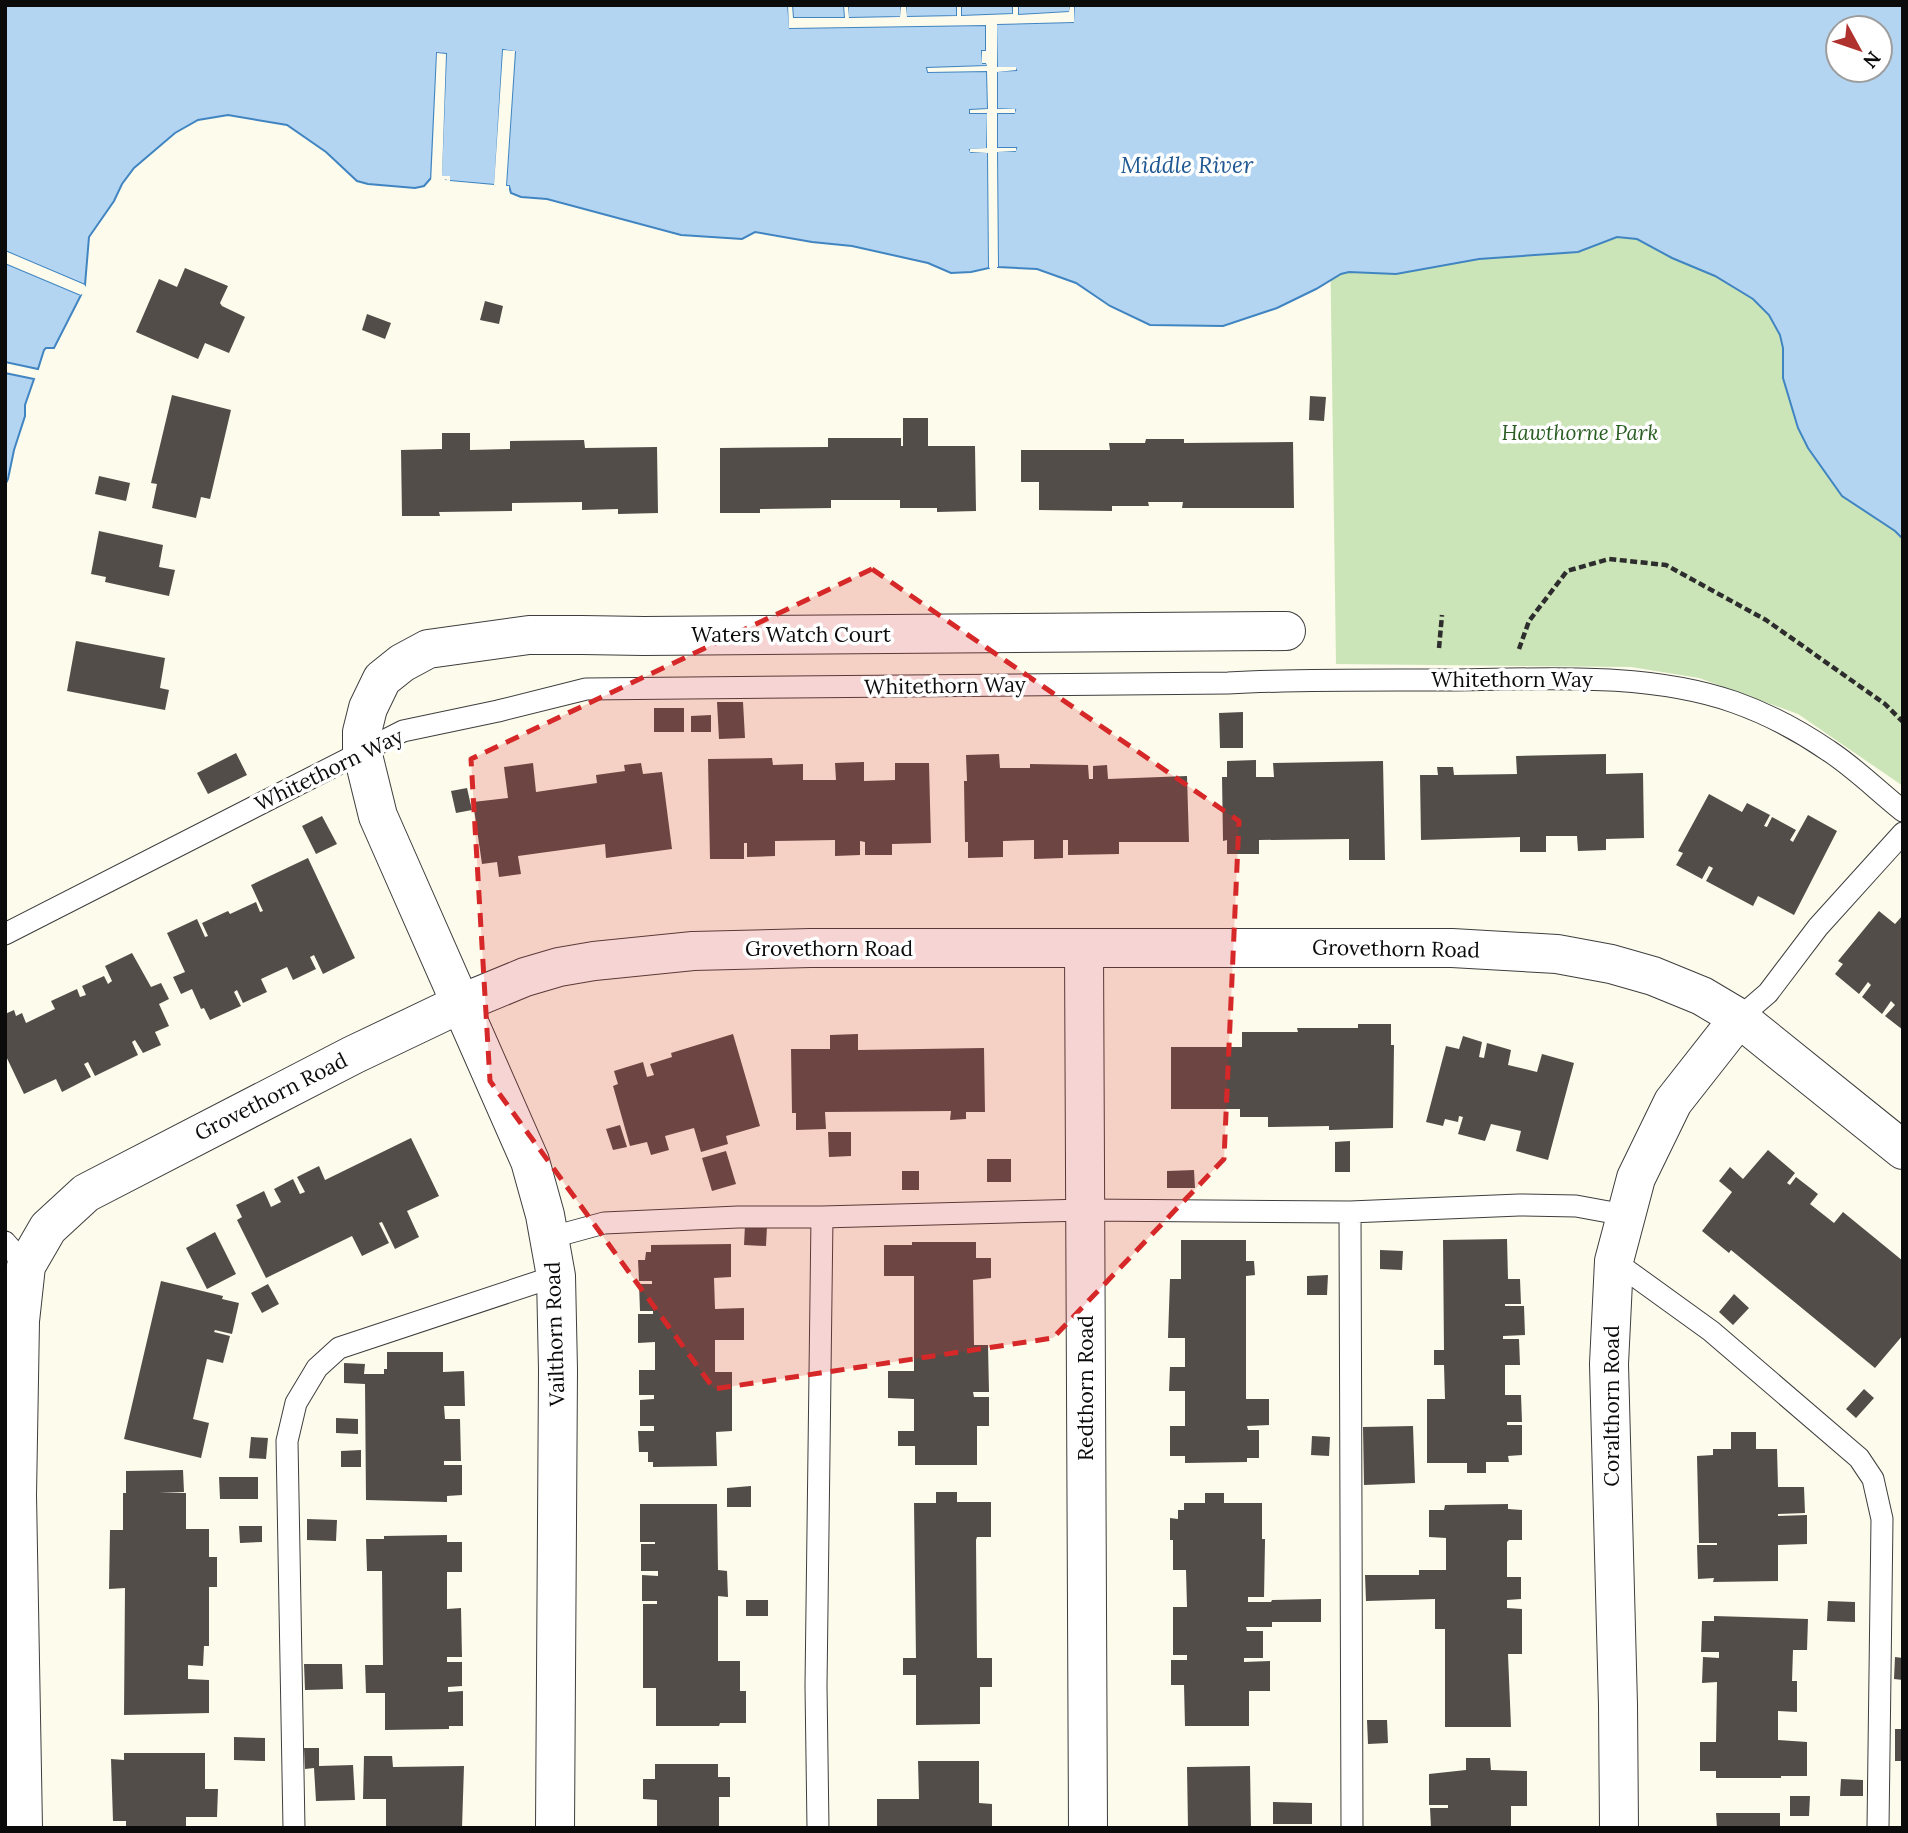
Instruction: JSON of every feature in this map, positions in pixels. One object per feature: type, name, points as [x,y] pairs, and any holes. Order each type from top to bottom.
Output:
[{"type":"street","name":"Waters Watch Court","points":[[362,751],[362,732],[368,708],[382,679],[402,663],[428,649],[496,639],[529,635],[1286,631]]},
{"type":"street","name":"Vailthorn Road","points":[[362,751],[378,817],[530,1161],[545,1215],[556,1276],[558,1384],[555,1828]]},
{"type":"street","name":"Grovethorn Road","points":[[23,1828],[11,1494],[20,1321],[12,1256],[86,1193],[353,1055],[525,976],[594,961],[693,951],[810,948],[1452,948],[1558,954],[1611,964],[1653,976],[1702,996],[1739,1018],[1903,1150]]},
{"type":"street","name":"Redthorn Road","points":[[1084,948],[1087,1828]]},
{"type":"street","name":"Coralthorn Road","points":[[1619,1828],[1609,1364],[1614,1261],[1636,1178],[1673,1102],[1739,1018]]},
{"type":"lane","name":"Whitethorn Way","points":[[5,934],[403,732],[586,689],[1228,683],[1300,679],[1589,678],[1674,687],[1734,702],[1787,725],[1830,751],[1903,811]]},
{"type":"lane","points":[[1739,1018],[1768,993],[1818,927],[1903,834]]},
{"type":"lane","points":[[549,1238],[604,1223],[738,1217],[1086,1210],[1350,1212],[1520,1205],[1576,1206],[1625,1215]]},
{"type":"lane","points":[[1350,1212],[1352,1828]]},
{"type":"lane","points":[[818,1828],[816,1686],[822,1217]]},
{"type":"lane","points":[[1614,1261],[1711,1331],[1859,1458],[1873,1479],[1882,1519],[1878,1828]]},
{"type":"lane","points":[[294,1828],[287,1441],[296,1403],[317,1368],[339,1348],[556,1276]]},
{"type":"path","points":[[1508,679],[1529,621],[1567,571],[1609,559],[1666,565],[1766,620],[1885,704],[1903,722]]},
{"type":"highlighted area","points":[[872,569],[1239,821],[1224,1159],[1053,1338],[714,1389],[490,1081],[471,759]]},
{"type":"green space","name":"Hawthorne Park","points":[[1624,189],[1903,412],[1903,786],[1798,714],[1699,678],[1631,667],[1336,664],[1330,235]]},
{"type":"water","points":[[5,5],[788,5],[790,28],[986,25],[986,51],[982,51],[983,63],[987,63],[987,66],[927,68],[928,72],[987,71],[988,109],[970,110],[970,113],[988,113],[987,149],[970,150],[988,152],[989,268],[951,273],[928,263],[852,246],[755,232],[742,239],[681,235],[547,199],[521,197],[511,193],[509,186],[506,186],[515,52],[503,50],[495,185],[450,181],[441,176],[446,54],[437,53],[431,178],[424,186],[415,188],[357,181],[326,152],[287,125],[228,115],[198,120],[175,133],[134,168],[122,184],[114,201],[89,237],[85,285],[5,251]]},
{"type":"water","points":[[792,5],[844,5],[845,18],[793,18]]},
{"type":"water","points":[[848,5],[901,5],[901,17],[848,18]]},
{"type":"water","points":[[906,5],[957,5],[957,16],[906,17]]},
{"type":"water","points":[[961,5],[1013,5],[1013,14],[961,16]]},
{"type":"water","points":[[1018,5],[1070,5],[1070,12],[1018,15]]},
{"type":"water","name":"Middle River","points":[[1074,5],[1903,5],[1903,539],[1842,496],[1808,448],[1798,428],[1783,378],[1780,335],[1769,315],[1753,299],[1715,276],[1672,258],[1637,239],[1617,237],[1578,252],[1479,259],[1396,274],[1349,272],[1277,308],[1223,326],[1150,325],[1110,306],[1076,283],[1037,269],[998,267],[997,151],[1015,151],[1016,148],[997,148],[997,113],[1014,113],[1015,110],[997,109],[997,71],[1016,70],[997,68],[996,24],[1073,22]]},
{"type":"water","points":[[5,263],[81,295],[54,348],[44,350],[38,369],[5,362]]},
{"type":"water","points":[[5,373],[34,379],[5,485]]},
{"type":"pier","points":[[788,5],[792,5],[793,18],[845,18],[844,5],[848,5],[849,18],[900,17],[901,5],[906,5],[907,17],[957,16],[957,5],[961,5],[961,16],[1013,14],[1013,5],[1018,5],[1018,15],[1069,12],[1070,5],[1074,5],[1074,22],[997,24],[997,67],[1016,67],[1016,70],[997,72],[997,109],[1015,109],[1015,113],[997,113],[997,148],[1016,148],[1016,151],[997,152],[998,267],[995,267],[993,23],[1070,19],[1070,15],[792,21],[792,24],[989,23],[990,51],[985,55],[991,66],[992,267],[989,268],[988,153],[970,152],[970,149],[987,148],[987,113],[970,113],[970,110],[988,109],[987,71],[928,72],[927,68],[987,66],[982,63],[982,51],[986,51],[986,25],[789,28]]},
{"type":"pier","points":[[503,50],[515,51],[506,186],[509,186],[509,196],[502,186],[512,54],[506,54],[498,185],[495,188],[449,184],[446,179],[438,177],[440,57],[435,179],[431,184],[437,53],[446,54],[442,176],[450,176],[450,181],[494,185]]},
{"type":"pier","points":[[5,251],[85,285],[84,288],[5,254]]},
{"type":"pier","points":[[5,259],[82,292],[81,295],[5,263]]},
{"type":"building","points":[[185,268],[228,286],[220,303],[245,317],[229,353],[205,343],[198,359],[136,332],[159,279],[177,287]]},
{"type":"building","points":[[485,301],[503,306],[499,324],[480,320]]},
{"type":"building","points":[[367,314],[391,323],[385,339],[362,330]]},
{"type":"building","points":[[172,395],[231,410],[210,499],[201,497],[196,518],[152,508],[157,484],[151,483]]},
{"type":"building","points":[[1310,396],[1326,397],[1324,421],[1309,420]]},
{"type":"building","points":[[903,418],[928,418],[928,446],[975,446],[976,511],[937,512],[937,508],[900,508],[900,500],[831,500],[831,508],[760,509],[760,513],[720,513],[720,448],[828,447],[828,438],[901,438],[903,446]]},
{"type":"building","points":[[442,433],[470,433],[470,450],[510,449],[510,441],[584,440],[585,448],[657,447],[658,513],[618,514],[618,509],[582,510],[582,502],[512,503],[512,511],[439,512],[440,516],[402,516],[401,450],[442,449]]},
{"type":"building","points":[[1146,439],[1184,439],[1184,443],[1293,442],[1294,508],[1182,508],[1183,502],[1148,502],[1149,506],[1112,506],[1112,511],[1039,510],[1039,482],[1021,482],[1021,450],[1110,450],[1109,443],[1145,443]]},
{"type":"building","points":[[99,476],[130,483],[126,501],[95,494]]},
{"type":"building","points":[[99,531],[163,545],[159,567],[175,570],[169,596],[105,582],[106,577],[91,574]]},
{"type":"building","points":[[76,641],[165,658],[160,688],[169,690],[165,710],[67,691]]},
{"type":"building","points":[[717,702],[743,702],[745,738],[719,739]]},
{"type":"building","points":[[654,708],[684,708],[684,732],[654,732]]},
{"type":"building","points":[[1243,712],[1243,748],[1220,748],[1219,713]]},
{"type":"building","points":[[711,715],[711,732],[691,732],[691,716]]},
{"type":"building","points":[[236,753],[247,775],[208,794],[197,773]]},
{"type":"building","points":[[999,754],[1000,768],[1030,768],[1030,764],[1088,765],[1089,779],[1093,779],[1093,766],[1107,765],[1108,779],[1187,776],[1189,842],[1119,842],[1119,854],[1068,855],[1068,840],[1063,840],[1063,858],[1034,859],[1034,840],[1003,841],[1003,857],[968,858],[968,842],[965,842],[966,755]]},
{"type":"building","points":[[1606,754],[1606,774],[1643,773],[1644,838],[1606,839],[1606,850],[1578,851],[1577,836],[1546,836],[1546,852],[1520,852],[1520,837],[1421,840],[1420,775],[1438,775],[1437,767],[1453,767],[1454,775],[1517,774],[1516,756]]},
{"type":"building","points":[[772,758],[773,765],[803,764],[803,780],[836,780],[835,763],[864,762],[864,781],[895,780],[895,763],[929,763],[931,843],[892,844],[892,855],[865,855],[865,842],[860,841],[860,855],[835,856],[835,840],[775,841],[775,856],[747,857],[747,843],[744,843],[744,859],[710,859],[708,759]]},
{"type":"building","points":[[1256,760],[1256,777],[1274,777],[1273,763],[1383,761],[1385,860],[1349,860],[1349,839],[1259,840],[1259,854],[1227,854],[1227,840],[1223,841],[1222,777],[1227,777],[1227,761]]},
{"type":"building","points":[[533,763],[536,792],[597,783],[596,775],[625,771],[624,765],[641,763],[643,774],[662,772],[672,849],[606,858],[605,844],[518,856],[521,874],[499,877],[497,862],[482,864],[473,802],[508,798],[504,767]]},
{"type":"building","points":[[467,788],[472,810],[456,813],[451,791]]},
{"type":"building","points":[[1709,794],[1742,812],[1747,803],[1770,815],[1764,826],[1767,827],[1772,817],[1796,830],[1790,840],[1793,842],[1808,815],[1837,831],[1794,915],[1758,896],[1753,906],[1706,881],[1713,868],[1709,866],[1702,879],[1676,865],[1683,853],[1678,851]]},
{"type":"building","points":[[322,816],[337,844],[316,854],[302,826]]},
{"type":"building","points":[[308,858],[355,958],[323,974],[314,955],[310,957],[316,969],[293,980],[287,967],[261,979],[267,992],[243,1003],[237,990],[234,992],[241,1006],[210,1020],[204,1008],[201,1009],[192,989],[181,994],[173,977],[185,972],[167,933],[197,919],[205,937],[208,936],[202,923],[228,911],[230,914],[256,902],[260,912],[263,911],[251,885]]},
{"type":"building","points":[[1879,911],[1895,924],[1903,915],[1903,1030],[1885,1016],[1895,1005],[1891,1001],[1882,1014],[1862,997],[1871,985],[1868,982],[1859,994],[1835,974],[1843,964],[1838,961]]},
{"type":"building","points":[[132,953],[151,987],[161,983],[169,999],[159,1004],[169,1026],[155,1032],[161,1045],[143,1053],[135,1040],[132,1042],[138,1055],[95,1076],[88,1062],[84,1064],[91,1077],[62,1092],[56,1079],[24,1094],[5,1054],[5,1014],[14,1010],[16,1016],[22,1013],[26,1023],[55,1009],[51,1001],[77,989],[80,997],[86,995],[82,986],[104,976],[108,984],[112,981],[105,966]]},
{"type":"building","points":[[1358,1024],[1391,1024],[1391,1045],[1394,1045],[1393,1128],[1329,1130],[1329,1126],[1268,1127],[1268,1117],[1240,1117],[1240,1109],[1171,1109],[1171,1047],[1242,1047],[1242,1032],[1298,1032],[1297,1028],[1358,1028]]},
{"type":"building","points":[[733,1034],[760,1126],[726,1136],[728,1144],[701,1152],[694,1128],[665,1136],[669,1150],[651,1155],[647,1142],[630,1146],[613,1086],[618,1084],[614,1071],[643,1062],[647,1077],[654,1075],[650,1064],[672,1057],[671,1053]]},
{"type":"building","points":[[858,1034],[858,1050],[984,1048],[985,1112],[966,1112],[966,1119],[950,1120],[951,1111],[825,1112],[826,1129],[796,1130],[796,1113],[792,1113],[791,1049],[830,1049],[830,1035]]},
{"type":"building","points":[[1463,1036],[1482,1042],[1479,1057],[1484,1058],[1487,1043],[1511,1050],[1508,1065],[1537,1072],[1542,1054],[1574,1063],[1548,1160],[1516,1151],[1521,1131],[1491,1124],[1485,1141],[1458,1134],[1463,1117],[1459,1116],[1458,1122],[1445,1119],[1443,1126],[1426,1122],[1446,1046],[1459,1049]]},
{"type":"building","points":[[620,1125],[627,1147],[613,1150],[606,1129]]},
{"type":"building","points":[[828,1132],[851,1132],[851,1156],[829,1157]]},
{"type":"building","points":[[411,1138],[439,1196],[407,1211],[419,1237],[395,1249],[382,1222],[379,1223],[389,1243],[362,1256],[352,1236],[266,1278],[237,1220],[242,1217],[236,1205],[264,1191],[271,1207],[281,1202],[274,1189],[293,1179],[300,1194],[305,1192],[297,1177],[319,1166],[325,1180]]},
{"type":"building","points":[[1350,1141],[1350,1172],[1335,1172],[1335,1142]]},
{"type":"building","points":[[1768,1150],[1795,1173],[1787,1183],[1790,1185],[1796,1177],[1818,1194],[1810,1204],[1834,1223],[1843,1212],[1903,1261],[1903,1335],[1875,1368],[1731,1250],[1729,1253],[1702,1231],[1732,1192],[1719,1181],[1730,1167],[1743,1179]]},
{"type":"building","points":[[726,1151],[736,1184],[712,1191],[702,1158]]},
{"type":"building","points":[[987,1159],[1011,1159],[1011,1182],[987,1182]]},
{"type":"building","points":[[1194,1170],[1195,1188],[1167,1188],[1167,1171]]},
{"type":"building","points":[[902,1171],[919,1171],[919,1190],[902,1190]]},
{"type":"building","points":[[745,1225],[767,1226],[766,1246],[744,1245]]},
{"type":"building","points":[[215,1232],[236,1274],[207,1289],[186,1248]]},
{"type":"building","points":[[1507,1239],[1508,1279],[1520,1279],[1521,1304],[1505,1306],[1524,1306],[1525,1335],[1503,1336],[1503,1339],[1519,1339],[1520,1365],[1505,1365],[1505,1395],[1521,1395],[1522,1422],[1507,1422],[1507,1425],[1522,1425],[1522,1455],[1508,1456],[1509,1462],[1486,1462],[1486,1473],[1467,1473],[1467,1463],[1427,1463],[1427,1399],[1445,1399],[1444,1365],[1434,1365],[1434,1350],[1444,1350],[1443,1240]]},
{"type":"building","points":[[1181,1240],[1246,1240],[1246,1261],[1254,1261],[1255,1275],[1246,1276],[1246,1399],[1269,1399],[1269,1425],[1247,1426],[1248,1430],[1259,1430],[1259,1458],[1247,1458],[1247,1462],[1185,1463],[1185,1456],[1170,1456],[1170,1426],[1185,1426],[1185,1391],[1169,1391],[1170,1367],[1185,1367],[1185,1338],[1168,1338],[1170,1279],[1181,1279]]},
{"type":"building","points":[[912,1242],[976,1242],[976,1258],[991,1258],[991,1278],[973,1280],[974,1345],[988,1345],[989,1392],[973,1392],[974,1397],[989,1397],[989,1426],[977,1426],[977,1465],[915,1465],[915,1446],[898,1446],[898,1431],[914,1431],[914,1399],[888,1398],[888,1371],[914,1371],[914,1276],[884,1276],[884,1245],[912,1245]]},
{"type":"building","points":[[731,1244],[731,1277],[714,1278],[715,1309],[744,1308],[744,1340],[715,1340],[715,1372],[732,1372],[732,1431],[716,1432],[717,1466],[653,1467],[653,1462],[648,1462],[648,1452],[639,1452],[638,1431],[654,1431],[654,1426],[640,1426],[640,1400],[654,1399],[654,1395],[639,1395],[639,1370],[655,1370],[655,1342],[638,1343],[638,1314],[653,1314],[653,1311],[640,1311],[639,1284],[652,1284],[652,1281],[639,1281],[638,1260],[645,1260],[646,1252],[651,1252],[651,1245]]},
{"type":"building","points":[[1380,1250],[1403,1251],[1402,1270],[1380,1269]]},
{"type":"building","points":[[1328,1275],[1327,1295],[1307,1295],[1307,1276]]},
{"type":"building","points":[[161,1281],[223,1296],[222,1299],[239,1303],[232,1334],[214,1332],[230,1336],[223,1363],[207,1359],[193,1419],[209,1423],[201,1458],[124,1439]]},
{"type":"building","points":[[268,1284],[279,1304],[262,1313],[251,1293]]},
{"type":"building","points":[[1734,1294],[1749,1308],[1733,1325],[1719,1312]]},
{"type":"building","points":[[387,1352],[443,1352],[443,1372],[464,1371],[465,1406],[444,1406],[445,1419],[460,1419],[461,1461],[444,1461],[444,1465],[462,1465],[462,1495],[447,1496],[447,1502],[366,1500],[365,1384],[344,1383],[344,1363],[365,1364],[364,1374],[384,1374],[384,1369],[387,1369]]},
{"type":"building","points":[[1864,1389],[1874,1398],[1856,1418],[1846,1409]]},
{"type":"building","points":[[336,1418],[358,1419],[358,1434],[336,1433]]},
{"type":"building","points":[[1413,1426],[1415,1483],[1364,1485],[1363,1427]]},
{"type":"building","points":[[1731,1432],[1756,1432],[1756,1449],[1777,1449],[1778,1487],[1804,1487],[1805,1513],[1778,1516],[1807,1515],[1807,1544],[1778,1545],[1778,1581],[1713,1582],[1714,1578],[1698,1579],[1697,1545],[1717,1543],[1699,1543],[1697,1456],[1713,1455],[1713,1449],[1731,1449]]},
{"type":"building","points":[[1312,1436],[1330,1437],[1329,1456],[1311,1455]]},
{"type":"building","points":[[251,1437],[268,1438],[266,1459],[249,1458]]},
{"type":"building","points":[[361,1450],[361,1467],[341,1467],[341,1451]]},
{"type":"building","points":[[183,1470],[184,1492],[159,1493],[186,1493],[186,1529],[209,1529],[209,1557],[217,1557],[217,1587],[209,1587],[209,1646],[204,1646],[203,1666],[188,1665],[188,1679],[209,1680],[209,1713],[124,1715],[125,1588],[109,1589],[110,1530],[123,1530],[126,1471]]},
{"type":"building","points":[[219,1477],[258,1477],[258,1499],[220,1499]]},
{"type":"building","points":[[751,1486],[751,1507],[727,1507],[727,1488]]},
{"type":"building","points":[[936,1492],[957,1492],[957,1502],[991,1502],[991,1537],[977,1537],[976,1540],[977,1658],[992,1658],[992,1687],[980,1687],[980,1724],[916,1725],[916,1675],[903,1675],[903,1658],[916,1658],[914,1503],[936,1503]]},
{"type":"building","points":[[1205,1493],[1224,1493],[1224,1503],[1262,1503],[1262,1539],[1265,1539],[1264,1597],[1248,1597],[1248,1602],[1321,1599],[1321,1622],[1272,1622],[1272,1627],[1246,1627],[1247,1631],[1263,1631],[1263,1658],[1244,1658],[1244,1662],[1270,1661],[1270,1691],[1249,1691],[1249,1726],[1185,1726],[1184,1685],[1171,1685],[1171,1660],[1187,1660],[1187,1655],[1173,1655],[1173,1607],[1187,1607],[1186,1570],[1173,1570],[1170,1518],[1178,1519],[1178,1510],[1184,1510],[1184,1503],[1205,1503]]},
{"type":"building","points":[[640,1504],[717,1504],[718,1570],[727,1571],[728,1597],[718,1596],[718,1661],[740,1661],[740,1691],[746,1691],[746,1723],[656,1726],[656,1688],[643,1688],[643,1604],[657,1604],[657,1601],[642,1601],[642,1575],[658,1576],[658,1571],[641,1571],[641,1544],[655,1542],[640,1542]]},
{"type":"building","points":[[1508,1504],[1508,1509],[1522,1510],[1522,1540],[1507,1542],[1507,1577],[1521,1577],[1521,1599],[1507,1600],[1507,1608],[1522,1609],[1522,1654],[1508,1654],[1511,1727],[1445,1727],[1445,1629],[1435,1629],[1435,1599],[1366,1601],[1365,1575],[1419,1575],[1419,1570],[1446,1570],[1446,1538],[1429,1537],[1429,1510],[1444,1510],[1445,1505]]},
{"type":"building","points":[[307,1519],[337,1520],[336,1541],[307,1540]]},
{"type":"building","points":[[239,1526],[262,1526],[262,1542],[240,1543]]},
{"type":"building","points":[[447,1535],[447,1542],[462,1542],[462,1572],[447,1572],[447,1609],[461,1608],[462,1657],[447,1657],[447,1662],[462,1662],[462,1686],[448,1687],[448,1692],[463,1691],[463,1726],[449,1726],[449,1729],[385,1730],[385,1693],[366,1693],[365,1665],[383,1665],[382,1571],[367,1571],[366,1539],[384,1539],[384,1536]]},
{"type":"building","points":[[746,1600],[768,1600],[768,1616],[746,1616]]},
{"type":"building","points":[[1828,1601],[1855,1602],[1855,1622],[1827,1621]]},
{"type":"building","points":[[1714,1616],[1808,1619],[1807,1650],[1793,1650],[1792,1681],[1797,1681],[1797,1712],[1778,1711],[1778,1740],[1807,1742],[1807,1776],[1716,1778],[1716,1771],[1700,1771],[1700,1742],[1716,1742],[1717,1682],[1702,1683],[1703,1657],[1719,1658],[1719,1652],[1701,1652],[1702,1621],[1714,1621]]},
{"type":"building","points":[[1895,1657],[1903,1658],[1903,1680],[1894,1679]]},
{"type":"building","points":[[304,1664],[342,1664],[343,1689],[305,1690]]},
{"type":"building","points":[[1367,1720],[1387,1720],[1388,1743],[1368,1744]]},
{"type":"building","points":[[1895,1729],[1903,1729],[1903,1761],[1895,1761]]},
{"type":"building","points":[[234,1737],[265,1738],[265,1761],[234,1760]]},
{"type":"building","points":[[304,1748],[319,1748],[319,1766],[353,1765],[355,1800],[316,1801],[314,1768],[305,1769]]},
{"type":"building","points":[[124,1753],[205,1753],[205,1789],[218,1789],[217,1817],[186,1817],[186,1828],[126,1828],[126,1821],[113,1821],[111,1759],[124,1760]]},
{"type":"building","points":[[364,1756],[392,1756],[393,1767],[464,1766],[462,1828],[386,1828],[386,1799],[363,1799]]},
{"type":"building","points":[[1466,1758],[1490,1758],[1491,1770],[1527,1771],[1527,1806],[1511,1806],[1511,1828],[1431,1828],[1430,1808],[1448,1808],[1448,1805],[1429,1805],[1429,1774],[1466,1770]]},
{"type":"building","points":[[918,1761],[979,1761],[979,1803],[992,1804],[992,1827],[877,1826],[877,1799],[919,1799]]},
{"type":"building","points":[[655,1764],[718,1764],[718,1777],[730,1777],[730,1797],[719,1797],[719,1828],[657,1828],[657,1800],[643,1799],[643,1779],[655,1779]]},
{"type":"building","points":[[1250,1766],[1251,1828],[1188,1828],[1187,1767]]},
{"type":"building","points":[[1841,1779],[1863,1780],[1863,1796],[1840,1796]]},
{"type":"building","points":[[1790,1796],[1810,1796],[1809,1816],[1790,1816]]},
{"type":"building","points":[[1273,1802],[1312,1803],[1312,1824],[1273,1824]]},
{"type":"building","points":[[1716,1813],[1780,1813],[1780,1828],[1717,1828]]}]
